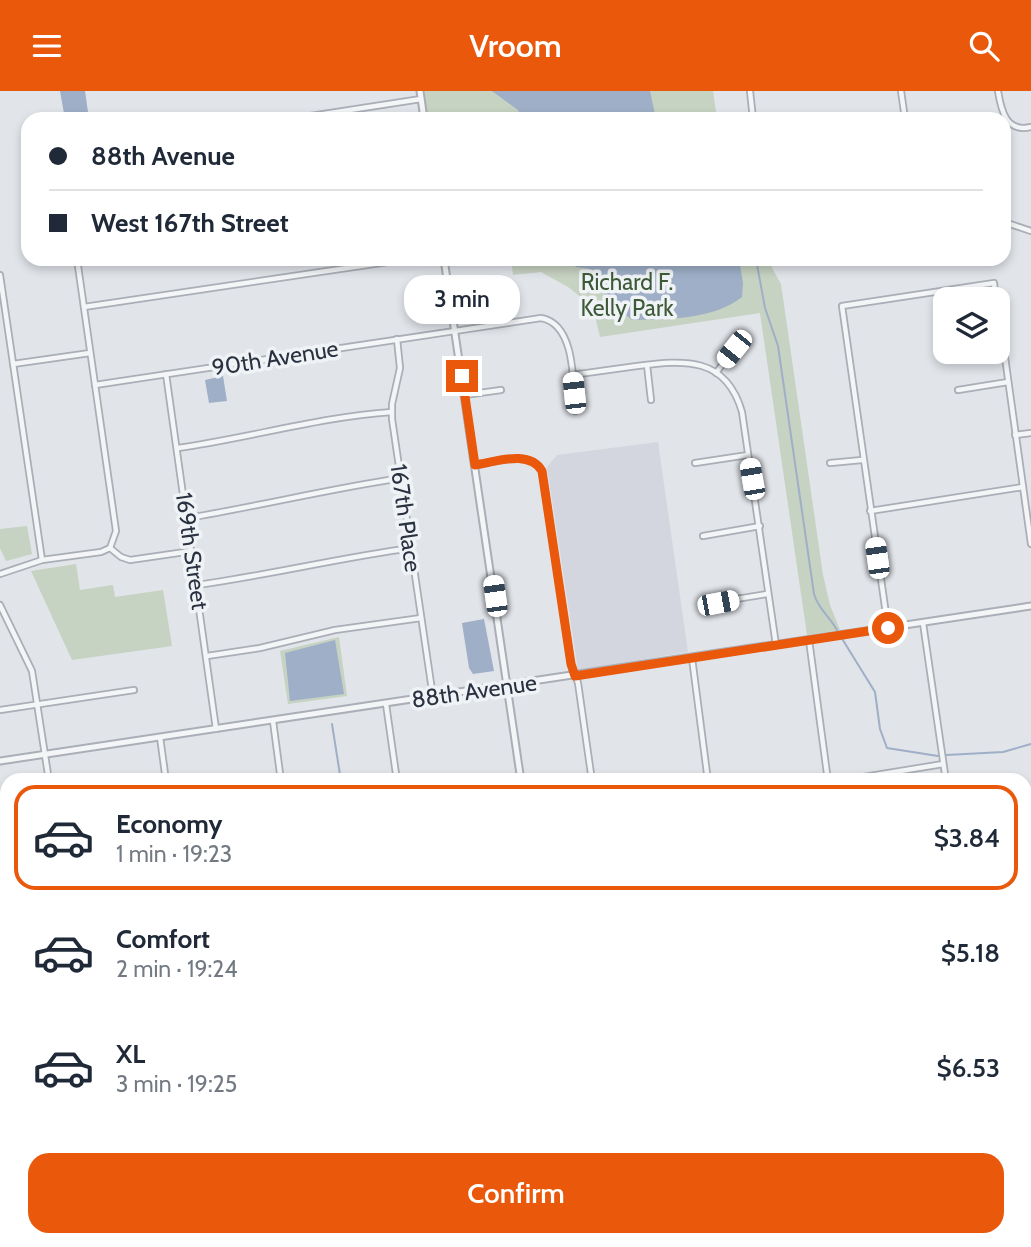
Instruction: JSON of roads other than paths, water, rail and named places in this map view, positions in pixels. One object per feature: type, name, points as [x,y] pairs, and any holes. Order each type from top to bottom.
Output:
[{"type":"street","points":[[420,91],[423,112]]},
{"type":"street","points":[[750,91],[752,112]]},
{"type":"street","points":[[901,91],[904,112]]},
{"type":"street","points":[[998,91],[1002,112]]},
{"type":"street","points":[[336,112],[421,99]]},
{"type":"street","points":[[1011,123],[1017,127],[1031,127]]},
{"type":"street","points":[[1011,224],[1031,231]]},
{"type":"street","points":[[0,574],[42,560],[101,552],[110,548],[116,531],[77,266]]},
{"type":"street","points":[[83,307],[361,266]]},
{"type":"street","points":[[445,266],[521,773]]},
{"type":"street","points":[[0,275],[42,560]]},
{"type":"street","points":[[968,287],[994,283],[994,287]]},
{"type":"street","points":[[888,628],[842,306],[933,292]]},
{"type":"street","name":"90th Avenue","points":[[95,385],[529,319],[548,319],[562,331],[568,346],[572,375]]},
{"type":"street","name":"167th Place","points":[[397,339],[400,368],[392,412],[433,697]]},
{"type":"street","points":[[716,373],[734,349]]},
{"type":"street","points":[[13,364],[90,353]]},
{"type":"street","points":[[575,411],[572,375],[682,361],[702,365],[728,384],[740,405],[776,645]]},
{"type":"street","points":[[1006,364],[1031,544]]},
{"type":"street","points":[[647,365],[651,400]]},
{"type":"street","name":"169th Street","points":[[166,374],[216,729]]},
{"type":"street","points":[[958,390],[1008,382]]},
{"type":"street","points":[[465,395],[501,390]]},
{"type":"street","points":[[178,448],[308,423],[392,412]]},
{"type":"street","points":[[1015,435],[1031,433]]},
{"type":"street","points":[[695,463],[748,455]]},
{"type":"street","points":[[475,465],[524,459],[534,461],[542,471],[571,664],[578,684],[591,773]]},
{"type":"street","points":[[830,463],[862,460]]},
{"type":"street","points":[[188,517],[262,506],[337,488],[401,478]]},
{"type":"street","points":[[870,511],[1023,487]]},
{"type":"street","points":[[703,535],[760,526]]},
{"type":"street","points":[[110,548],[130,560],[192,551]]},
{"type":"street","points":[[197,585],[263,576],[315,563],[411,548]]},
{"type":"street","points":[[718,603],[768,594]]},
{"type":"street","points":[[0,604],[29,661],[48,773]]},
{"type":"street","name":"88th Avenue","points":[[0,761],[1031,606]]},
{"type":"street","points":[[207,656],[260,648],[335,630],[421,618]]},
{"type":"street","points":[[923,623],[945,773]]},
{"type":"street","points":[[809,640],[827,773]]},
{"type":"street","points":[[692,658],[707,773]]},
{"type":"street","points":[[0,710],[135,690]]},
{"type":"street","points":[[386,704],[396,773]]},
{"type":"street","points":[[273,721],[280,773]]},
{"type":"street","points":[[160,737],[165,773]]},
{"type":"street","points":[[888,773],[943,764]]},
{"type":"water","points":[[60,91],[85,91],[88,112],[64,112]]},
{"type":"water","points":[[492,91],[650,91],[654,112],[519,112]]},
{"type":"water","points":[[740,266],[742,297],[718,310],[690,317],[632,320],[605,298],[603,284],[596,270],[576,267]]},
{"type":"water","points":[[223,376],[227,401],[209,403],[205,380]]},
{"type":"water","points":[[484,619],[494,671],[473,674],[469,668],[462,623]]},
{"type":"water","points":[[335,640],[344,694],[290,701],[285,653]]},
{"type":"waterway","points":[[757,266],[765,308],[778,346],[814,594],[838,632]]},
{"type":"waterway","points":[[841,637],[875,692],[880,729],[887,748],[938,756]]},
{"type":"waterway","points":[[332,724],[340,773]]},
{"type":"waterway","points":[[946,755],[1003,752],[1031,744]]},
{"type":"park label","name":"Richard F. Kelly Park","points":[[627,295]]}]
